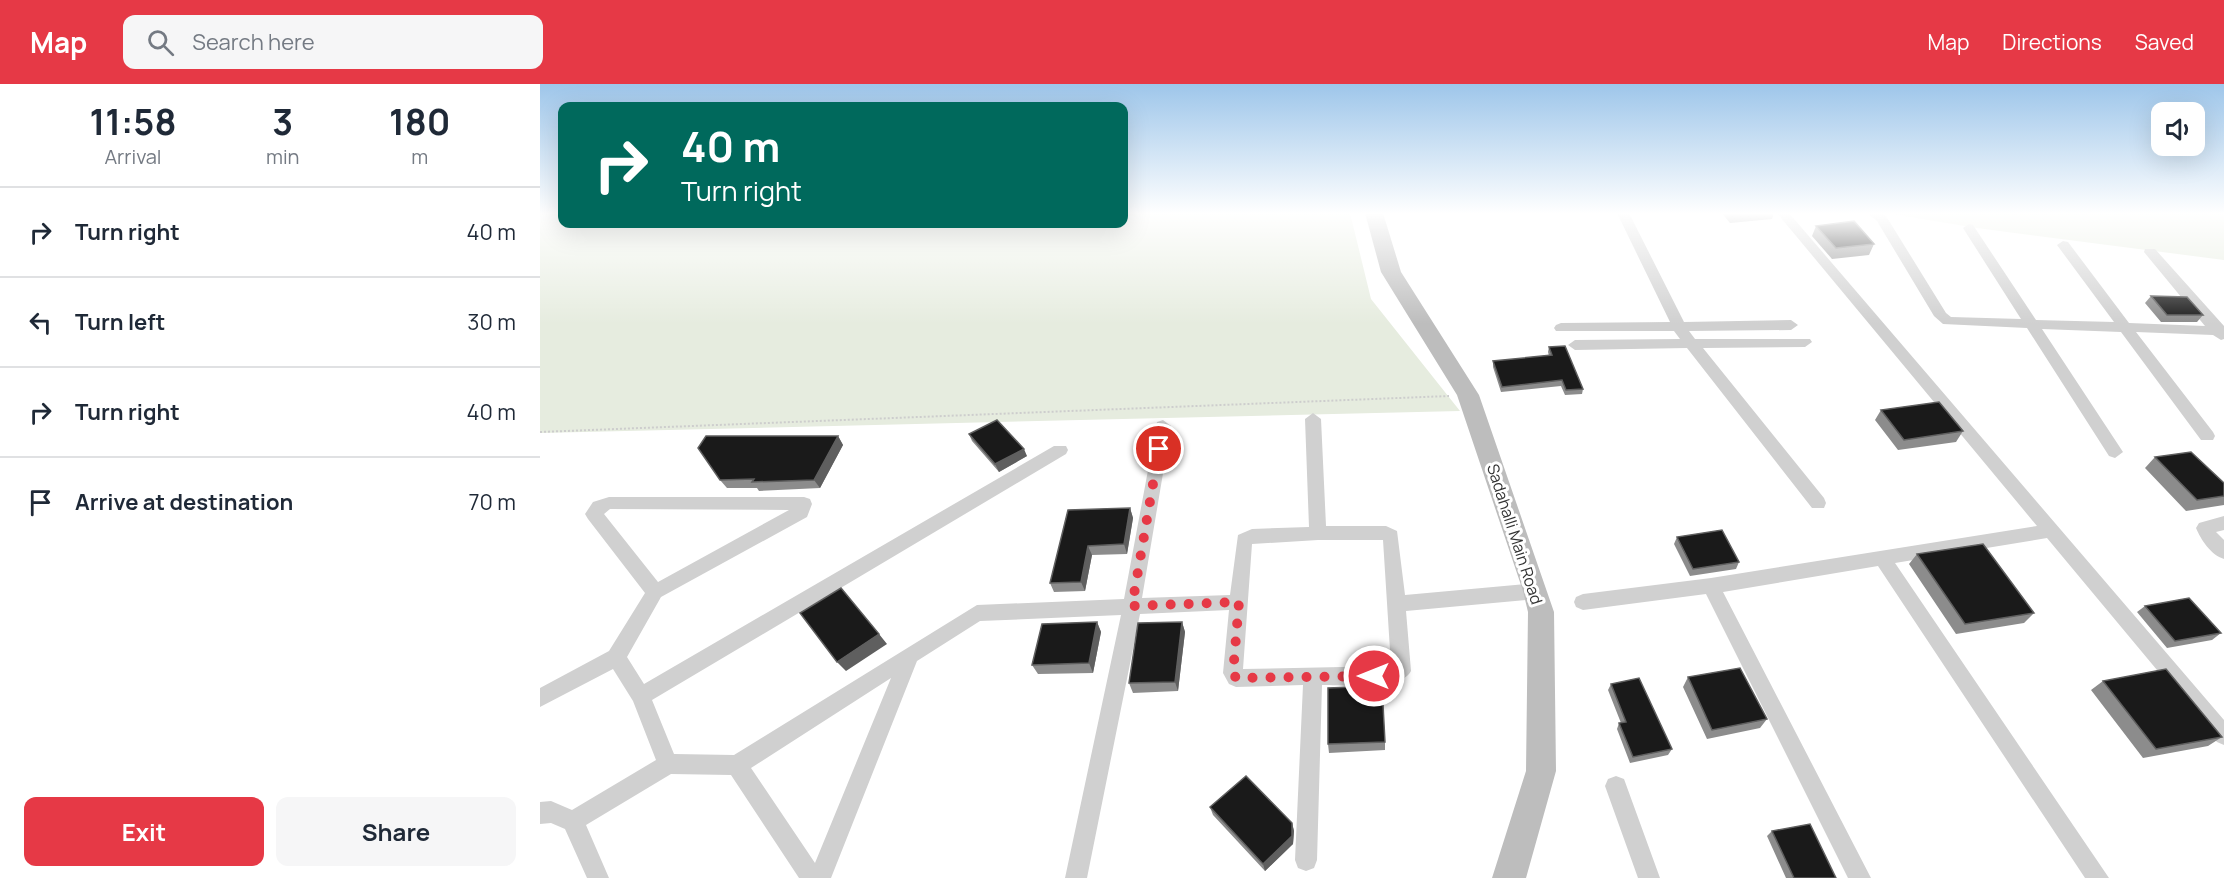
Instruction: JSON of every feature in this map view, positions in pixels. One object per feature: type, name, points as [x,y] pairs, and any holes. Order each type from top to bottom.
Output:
[{"type":"street","name":"Sadahalli Main Road","points":[[1385,250],[1391,272],[1468,396],[1536,591],[1543,624],[1541,771],[1509,878]]},
{"type":"street","points":[[1641,250],[1679,326],[1818,503]]},
{"type":"street","points":[[1814,250],[2049,531],[2224,735]]},
{"type":"street","points":[[1901,250],[1943,318],[1952,322],[2222,333]]},
{"type":"street","points":[[1983,250],[2115,452]]},
{"type":"street","points":[[2067,250],[2207,436]]},
{"type":"street","points":[[2150,252],[2222,333]]},
{"type":"street","points":[[1561,328],[1791,325]]},
{"type":"street","points":[[1575,345],[1805,342]]},
{"type":"street","points":[[1313,419],[1318,533]]},
{"type":"street","points":[[1076,878],[1132,606],[1163,426]]},
{"type":"street","points":[[640,696],[1060,450]]},
{"type":"street","points":[[540,698],[616,657],[655,592],[801,512],[804,504],[609,503],[599,507],[594,514],[655,592]]},
{"type":"street","points":[[2224,523],[2205,528],[2208,535],[2224,552]]},
{"type":"street","points":[[1583,602],[1712,586],[2049,531]]},
{"type":"street","points":[[1318,533],[1389,534],[1392,538],[1401,668],[1398,674],[1236,678],[1233,673],[1239,602],[1246,538],[1318,533]]},
{"type":"street","points":[[1882,558],[2098,878]]},
{"type":"street","points":[[1712,586],[1860,878]]},
{"type":"street","points":[[1396,604],[1536,591]]},
{"type":"street","points":[[573,821],[668,764],[737,765],[977,613],[1239,602]]},
{"type":"street","points":[[616,657],[640,696],[668,764]]},
{"type":"street","points":[[820,878],[909,657]]},
{"type":"street","points":[[1306,860],[1313,676]]},
{"type":"street","points":[[737,765],[812,878]]},
{"type":"street","points":[[1616,786],[1649,878]]},
{"type":"street","points":[[540,813],[551,812],[573,821],[598,878]]},
{"type":"path","points":[[540,432],[1468,396]]},
{"type":"shaded area","points":[[540,250],[1359,250],[1371,299],[1460,411],[540,433]]},
{"type":"shaded area","points":[[2147,250],[2224,250],[2224,260]]},
{"type":"building","points":[[2151,296],[2187,297],[2203,315],[2167,315]]},
{"type":"building","points":[[1565,346],[1583,389],[1566,390],[1562,380],[1502,387],[1493,361],[1552,355],[1549,347]]},
{"type":"building","points":[[1939,402],[1963,431],[1904,440],[1881,410]]},
{"type":"building","points":[[997,420],[1024,449],[995,464],[969,434]]},
{"type":"building","points":[[706,436],[838,436],[814,480],[752,482],[754,479],[720,480],[698,448]]},
{"type":"building","points":[[2191,452],[2224,483],[2224,496],[2197,500],[2155,457]]},
{"type":"building","points":[[1130,508],[1124,544],[1088,546],[1081,582],[1050,583],[1068,510]]},
{"type":"building","points":[[1722,530],[1739,562],[1693,569],[1677,537]]},
{"type":"building","points":[[1983,544],[2034,613],[1965,624],[1917,554]]},
{"type":"building","points":[[841,588],[879,634],[837,662],[800,613]]},
{"type":"building","points":[[2189,598],[2221,633],[2175,641],[2145,606]]},
{"type":"building","points":[[1097,622],[1089,663],[1032,665],[1042,624]]},
{"type":"building","points":[[1182,622],[1175,682],[1129,683],[1138,623]]},
{"type":"building","points":[[1740,668],[1767,719],[1712,730],[1688,677]]},
{"type":"building","points":[[2166,669],[2222,737],[2156,749],[2103,681]]},
{"type":"building","points":[[1639,678],[1672,749],[1633,757],[1619,723],[1626,722],[1611,684]]},
{"type":"building","points":[[1382,686],[1385,742],[1328,744],[1328,688]]},
{"type":"building","points":[[1246,776],[1292,823],[1292,836],[1263,864],[1210,807]]},
{"type":"building","points":[[1810,824],[1836,878],[1794,878],[1772,831]]},
{"type":"route","points":[[1159,449],[1132,606],[1239,602],[1233,673],[1236,678],[1374,676]]}]
